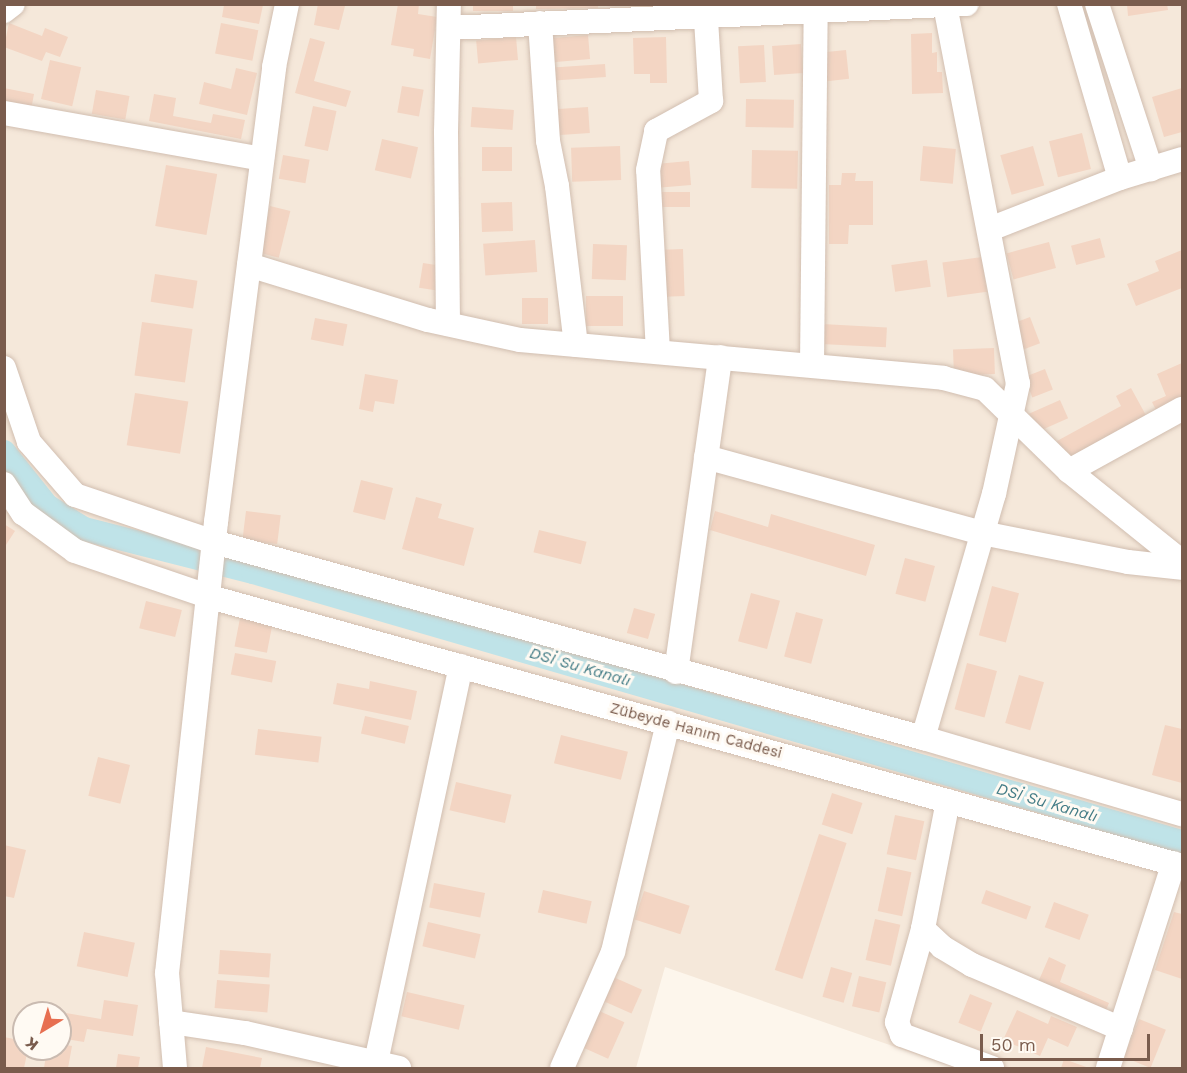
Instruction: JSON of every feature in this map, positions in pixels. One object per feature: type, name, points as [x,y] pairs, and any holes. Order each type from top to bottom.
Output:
[{"type":"street","points":[[4,11],[13,4]]},
{"type":"street","points":[[175,1068],[167,973],[210,597],[214,542],[274,67],[287,4]]},
{"type":"street","points":[[1069,4],[1119,178]]},
{"type":"street","points":[[1097,4],[1151,170]]},
{"type":"street","points":[[448,324],[446,132],[449,16],[540,23],[705,9],[955,5],[990,229],[1018,384],[982,534],[923,738]]},
{"type":"street","points":[[812,365],[816,8]]},
{"type":"street","points":[[658,352],[648,170],[656,131],[711,100],[705,9]]},
{"type":"street","points":[[540,23],[548,141],[557,186],[576,345]]},
{"type":"street","points":[[4,112],[262,159]]},
{"type":"street","points":[[990,229],[1119,178],[1182,159]]},
{"type":"street","points":[[249,265],[448,324],[520,340],[943,378],[986,389],[1012,412],[1069,471],[1182,562]]},
{"type":"street","points":[[676,672],[720,357]]},
{"type":"street","points":[[4,368],[29,442],[75,495],[214,542],[676,672],[923,738],[1182,814]]},
{"type":"street","points":[[1069,471],[1182,410]]},
{"type":"street","points":[[706,457],[982,534],[1128,562],[1182,568]]},
{"type":"street","name":"Zübeyde Hanım Caddesi","points":[[4,484],[23,513],[75,551],[210,597],[1178,864]]},
{"type":"street","points":[[376,1062],[461,666]]},
{"type":"street","points":[[562,1068],[613,952],[668,723]]},
{"type":"street","points":[[948,801],[923,929],[897,1022],[902,1035],[992,1068]]},
{"type":"street","points":[[1108,1068],[1178,864]]},
{"type":"street","points":[[923,929],[942,947],[972,964],[1121,1029]]},
{"type":"street","points":[[171,1022],[245,1033],[399,1068]]},
{"type":"shaded area","points":[[5,5],[1182,5],[1182,1068],[956,1068],[665,967],[636,1068],[5,1068]]},
{"type":"building","points":[[318,4],[345,6],[339,30],[314,25]]},
{"type":"building","points":[[398,4],[419,4],[418,14],[437,17],[430,59],[413,56],[414,49],[391,45]]},
{"type":"building","points":[[473,4],[513,4],[513,11],[473,11]]},
{"type":"building","points":[[536,4],[598,4],[598,8],[536,9]]},
{"type":"building","points":[[1127,4],[1167,4],[1168,10],[1128,16]]},
{"type":"building","points":[[224,5],[263,5],[259,24],[222,17]]},
{"type":"building","points":[[9,23],[42,36],[45,28],[68,37],[60,57],[46,52],[42,61],[4,47]]},
{"type":"building","points":[[221,23],[258,30],[252,61],[215,53]]},
{"type":"building","points":[[932,33],[932,53],[937,52],[937,72],[942,72],[943,93],[912,94],[911,34]]},
{"type":"building","points":[[588,35],[590,59],[547,63],[545,39]]},
{"type":"building","points":[[516,37],[518,60],[478,63],[476,40]]},
{"type":"building","points":[[666,37],[667,83],[650,83],[650,74],[634,74],[633,38]]},
{"type":"building","points":[[310,38],[325,42],[314,81],[351,91],[346,107],[295,93]]},
{"type":"building","points":[[801,44],[803,73],[774,75],[772,46]]},
{"type":"building","points":[[764,45],[766,82],[740,83],[738,46]]},
{"type":"building","points":[[846,50],[849,79],[827,81],[824,52]]},
{"type":"building","points":[[50,60],[81,67],[72,106],[41,99]]},
{"type":"building","points":[[605,64],[606,77],[547,81],[546,68]]},
{"type":"building","points":[[236,68],[257,73],[247,115],[199,104],[204,82],[231,89]]},
{"type":"building","points":[[402,86],[424,90],[419,116],[397,113]]},
{"type":"building","points":[[4,88],[34,94],[31,110],[4,104]]},
{"type":"building","points":[[1182,88],[1182,132],[1164,137],[1152,97]]},
{"type":"building","points":[[96,90],[129,96],[125,120],[92,114]]},
{"type":"building","points":[[154,94],[176,98],[173,116],[211,123],[213,114],[245,120],[241,139],[149,121]]},
{"type":"building","points":[[746,99],[794,100],[794,128],[746,127]]},
{"type":"building","points":[[313,106],[336,111],[328,151],[304,146]]},
{"type":"building","points":[[472,107],[514,110],[513,130],[471,127]]},
{"type":"building","points":[[588,107],[590,133],[553,136],[551,110]]},
{"type":"building","points":[[1082,133],[1091,169],[1058,177],[1049,141]]},
{"type":"building","points":[[382,139],[418,147],[411,179],[375,170]]},
{"type":"building","points":[[620,146],[621,180],[572,182],[571,148]]},
{"type":"building","points":[[923,146],[956,149],[953,184],[920,181]]},
{"type":"building","points":[[1033,146],[1044,185],[1012,195],[1000,155]]},
{"type":"building","points":[[482,147],[512,147],[512,171],[482,171]]},
{"type":"building","points":[[752,150],[798,151],[797,189],[751,188]]},
{"type":"building","points":[[283,155],[310,160],[305,183],[279,179]]},
{"type":"building","points":[[689,161],[691,185],[655,188],[653,164]]},
{"type":"building","points":[[166,165],[217,174],[206,235],[155,226]]},
{"type":"building","points":[[842,173],[856,173],[855,181],[873,181],[873,225],[849,225],[848,244],[829,244],[829,185],[841,185]]},
{"type":"building","points":[[653,192],[690,192],[690,207],[653,207]]},
{"type":"building","points":[[512,202],[513,231],[482,232],[481,203]]},
{"type":"building","points":[[270,206],[290,211],[279,258],[258,253]]},
{"type":"building","points":[[1100,238],[1105,257],[1076,265],[1071,246]]},
{"type":"building","points":[[535,240],[537,272],[485,276],[483,244]]},
{"type":"building","points":[[1049,242],[1056,268],[1013,279],[1006,253]]},
{"type":"building","points":[[593,244],[627,245],[626,280],[592,279]]},
{"type":"building","points":[[683,249],[685,296],[659,297],[657,250]]},
{"type":"building","points":[[1182,250],[1182,288],[1136,306],[1127,284],[1159,271],[1155,261]]},
{"type":"building","points":[[982,257],[987,292],[947,297],[942,263]]},
{"type":"building","points":[[927,260],[931,287],[895,292],[891,265]]},
{"type":"building","points":[[423,263],[441,266],[437,291],[419,288]]},
{"type":"building","points":[[155,274],[197,281],[193,308],[151,302]]},
{"type":"building","points":[[586,296],[623,296],[623,326],[586,326]]},
{"type":"building","points":[[522,298],[548,298],[548,324],[522,324]]},
{"type":"building","points":[[1030,317],[1040,343],[1019,351],[1009,325]]},
{"type":"building","points":[[315,318],[347,324],[343,346],[311,340]]},
{"type":"building","points":[[142,322],[193,329],[185,383],[134,375]]},
{"type":"building","points":[[822,324],[887,327],[886,347],[821,344]]},
{"type":"building","points":[[994,348],[995,374],[954,375],[953,349]]},
{"type":"building","points":[[1182,363],[1182,401],[1157,412],[1152,402],[1166,396],[1157,374]]},
{"type":"building","points":[[1045,369],[1053,390],[1032,397],[1024,377]]},
{"type":"building","points":[[365,374],[398,380],[394,404],[375,401],[373,412],[359,409]]},
{"type":"building","points":[[1131,388],[1148,419],[1069,463],[1057,441],[1121,406],[1116,396]]},
{"type":"building","points":[[135,393],[188,401],[180,454],[127,445]]},
{"type":"building","points":[[1060,400],[1068,418],[1037,432],[1029,414]]},
{"type":"building","points":[[361,480],[393,488],[385,520],[353,512]]},
{"type":"building","points":[[416,497],[442,504],[438,518],[474,528],[464,566],[402,549]]},
{"type":"building","points":[[246,511],[281,515],[277,544],[242,540]]},
{"type":"building","points":[[715,511],[768,527],[771,514],[875,545],[866,576],[710,530]]},
{"type":"building","points":[[4,524],[15,531],[4,548]]},
{"type":"building","points":[[539,530],[587,542],[581,564],[533,552]]},
{"type":"building","points":[[905,558],[935,566],[925,602],[895,594]]},
{"type":"building","points":[[992,586],[1019,593],[1006,643],[979,635]]},
{"type":"building","points":[[751,593],[780,601],[767,649],[738,641]]},
{"type":"building","points":[[146,601],[182,610],[175,637],[139,628]]},
{"type":"building","points":[[634,608],[655,614],[648,639],[627,633]]},
{"type":"building","points":[[796,612],[823,619],[811,664],[784,656]]},
{"type":"building","points":[[241,613],[273,619],[267,653],[235,646]]},
{"type":"building","points":[[235,653],[276,661],[272,683],[231,675]]},
{"type":"building","points":[[967,663],[997,671],[985,717],[955,709]]},
{"type":"building","points":[[1019,675],[1044,682],[1030,730],[1005,723]]},
{"type":"building","points":[[370,681],[417,691],[411,720],[333,704],[337,683],[369,689]]},
{"type":"building","points":[[365,716],[409,726],[405,744],[361,734]]},
{"type":"building","points":[[1165,725],[1182,729],[1182,783],[1152,775]]},
{"type":"building","points":[[258,729],[322,737],[318,763],[255,755]]},
{"type":"building","points":[[561,735],[628,752],[621,780],[554,763]]},
{"type":"building","points":[[98,757],[130,765],[120,804],[88,796]]},
{"type":"building","points":[[456,782],[512,795],[505,823],[449,810]]},
{"type":"building","points":[[832,793],[862,803],[852,834],[822,824]]},
{"type":"building","points":[[895,815],[924,821],[916,860],[887,854]]},
{"type":"building","points":[[819,834],[847,843],[802,979],[775,970]]},
{"type":"building","points":[[4,845],[26,850],[14,898],[4,896]]},
{"type":"building","points":[[887,867],[911,872],[902,916],[878,911]]},
{"type":"building","points":[[434,883],[485,893],[480,917],[429,908]]},
{"type":"building","points":[[543,890],[592,901],[587,924],[538,912]]},
{"type":"building","points":[[986,890],[1031,906],[1026,920],[981,903]]},
{"type":"building","points":[[644,891],[690,906],[680,934],[635,920]]},
{"type":"building","points":[[1054,902],[1089,915],[1080,940],[1045,927]]},
{"type":"building","points":[[1174,912],[1182,914],[1182,979],[1155,970]]},
{"type":"building","points":[[875,919],[900,925],[891,966],[866,960]]},
{"type":"building","points":[[428,922],[481,934],[475,959],[422,946]]},
{"type":"building","points":[[84,932],[135,943],[128,977],[77,966]]},
{"type":"building","points":[[220,950],[271,954],[269,977],[218,974]]},
{"type":"building","points":[[1049,957],[1066,965],[1060,982],[1109,1003],[1104,1015],[1036,987]]},
{"type":"building","points":[[831,967],[852,973],[844,1003],[822,997]]},
{"type":"building","points":[[611,976],[642,990],[631,1014],[600,1000]]},
{"type":"building","points":[[859,976],[886,982],[879,1013],[852,1006]]},
{"type":"building","points":[[217,980],[270,985],[267,1013],[215,1008]]},
{"type":"building","points":[[407,992],[464,1005],[459,1030],[401,1016]]},
{"type":"building","points":[[970,994],[992,1003],[981,1032],[958,1023]]},
{"type":"building","points":[[104,1000],[138,1005],[133,1036],[87,1029],[84,1042],[72,1040],[72,1014],[101,1019]]},
{"type":"building","points":[[597,1010],[624,1022],[608,1059],[581,1047]]},
{"type":"building","points":[[1017,1010],[1048,1024],[1051,1016],[1077,1027],[1068,1047],[1048,1038],[1040,1056],[1003,1040]]},
{"type":"building","points":[[1139,1019],[1166,1030],[1151,1068],[1124,1057]]},
{"type":"building","points":[[4,1037],[12,1039],[12,1061],[25,1061],[24,1068],[4,1068]]},
{"type":"building","points":[[206,1047],[262,1058],[260,1068],[202,1068]]},
{"type":"building","points":[[118,1054],[140,1057],[138,1068],[116,1068]]},
{"type":"building","points":[[1064,1059],[1089,1068],[1061,1068]]},
{"type":"building","points":[[45,1061],[69,1061],[68,1068],[44,1068]]},
{"type":"waterway","name":"DSİ Su Kanalı","points":[[4,452],[47,506],[84,529],[253,572],[1182,842]]}]
